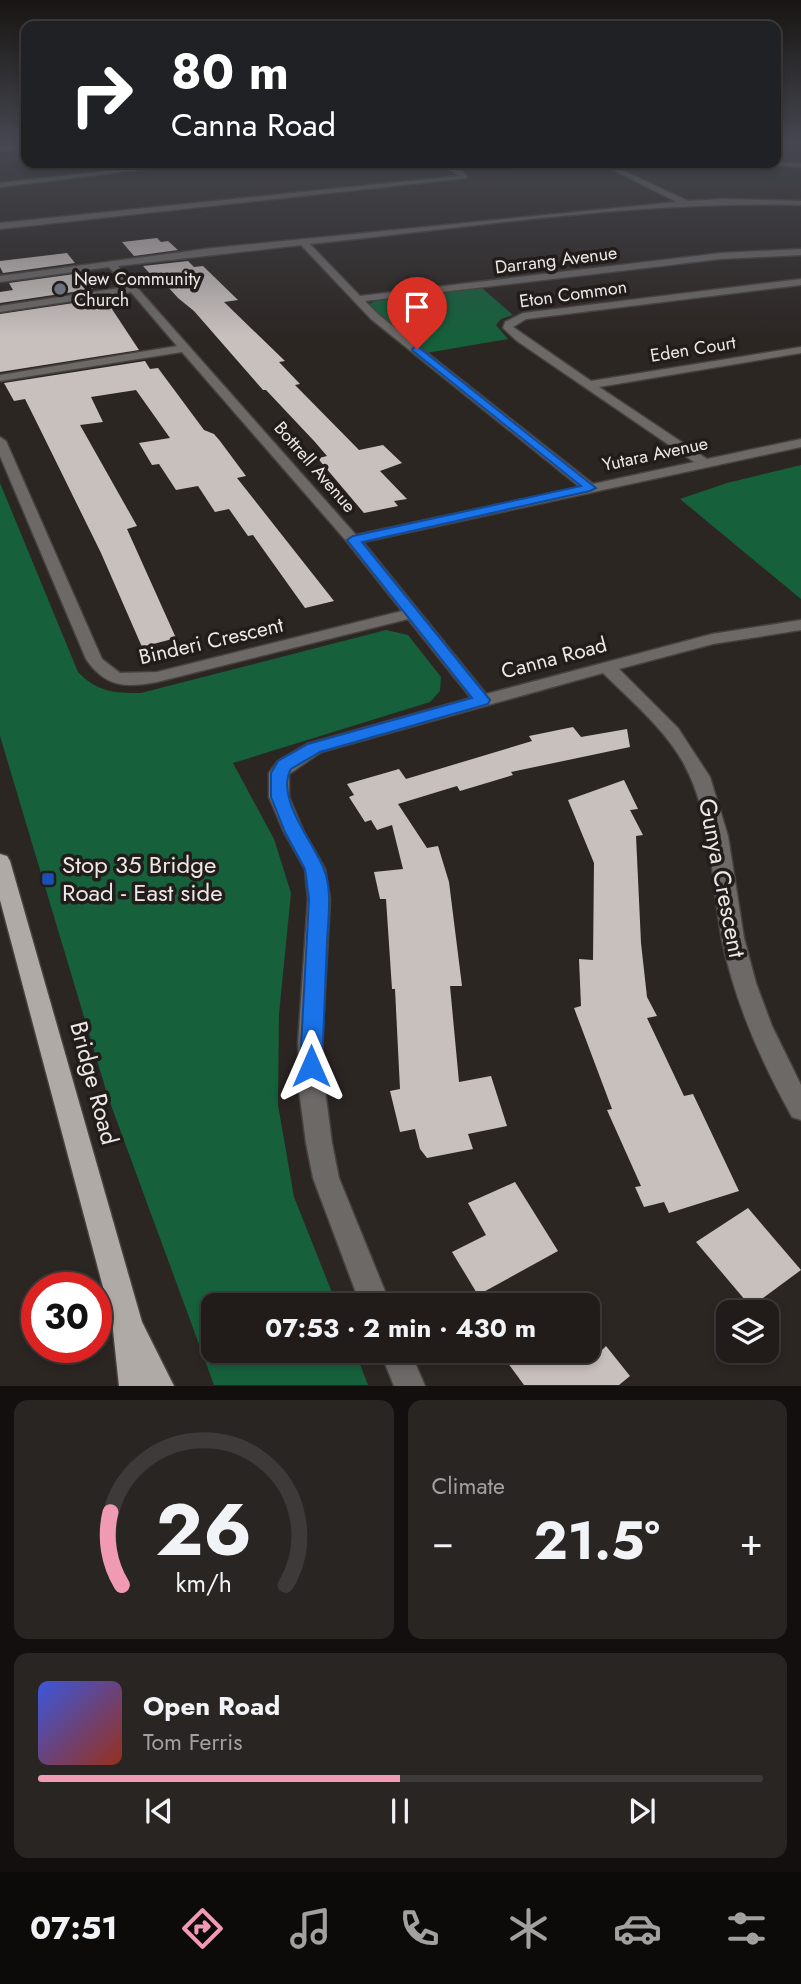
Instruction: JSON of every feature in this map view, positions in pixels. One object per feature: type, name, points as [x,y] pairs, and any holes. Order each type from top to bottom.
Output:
[{"type":"main road","name":"Bridge Road","points":[[0,861],[127,1321],[135,1385]]},
{"type":"main road","name":"Bridge Road","points":[[127,1321],[159,1385]]},
{"type":"street","points":[[0,226],[177,208]]},
{"type":"street","points":[[0,309],[15,289],[112,265],[303,242],[640,208]]},
{"type":"street","points":[[303,242],[375,317],[590,488]]},
{"type":"street","name":"Darrang Avenue","points":[[357,299],[730,255],[801,252]]},
{"type":"street","name":"Bottrell Avenue","points":[[112,265],[353,540],[482,700]]},
{"type":"street","name":"Eton Common","points":[[704,463],[517,336],[508,328],[509,324],[523,316],[801,282]]},
{"type":"street","points":[[15,289],[134,289]]},
{"type":"street","points":[[0,378],[186,348]]},
{"type":"street","name":"Eden Court","points":[[590,385],[801,351]]},
{"type":"street","name":"Binderi Crescent","points":[[0,441],[94,659],[100,669],[112,677],[127,681],[157,677],[412,613]]},
{"type":"street","name":"Yutara Avenue","points":[[353,540],[801,443]]},
{"type":"street","name":"Canna Road","points":[[371,1293],[326,1178],[319,1143],[312,1090],[310,1043],[319,899],[315,869],[294,832],[279,797],[279,773],[285,765],[314,748],[482,700],[723,637],[801,625]]},
{"type":"street","name":"Gunya Crescent","points":[[608,668],[669,732],[700,775],[715,826],[734,941],[744,983],[761,1034],[801,1109]]},
{"type":"street","points":[[400,1363],[410,1385]]},
{"type":"green space","points":[[482,288],[513,315],[501,319],[496,325],[508,339],[426,353],[370,308],[369,304],[377,300]]},
{"type":"green space","points":[[801,465],[801,599],[680,499],[727,483]]},
{"type":"green space","points":[[0,483],[78,672],[92,684],[114,692],[141,693],[386,630],[408,635],[441,677],[440,691],[430,702],[233,763],[274,839],[291,893],[279,1014],[278,1105],[294,1197],[332,1293],[201,1293],[201,1350],[108,1097],[0,736]]},
{"type":"green space","points":[[206,1363],[360,1363],[368,1385],[214,1385]]},
{"type":"building","points":[[157,238],[161,242],[168,241],[178,250],[134,256],[122,242]]},
{"type":"building","points":[[67,253],[75,263],[3,273],[0,267],[0,261]]},
{"type":"building","points":[[188,261],[194,267],[203,266],[238,300],[224,302],[285,361],[279,362],[300,384],[295,385],[359,450],[383,445],[402,463],[380,471],[407,499],[394,501],[398,506],[364,513],[320,461],[319,458],[327,456],[315,442],[266,390],[263,390],[194,311],[160,278],[153,277],[143,266]]},
{"type":"building","points":[[82,273],[93,289],[0,303],[0,292],[13,290],[9,283]]},
{"type":"building","points":[[106,300],[139,350],[0,372],[0,314]]},
{"type":"building","points":[[145,361],[150,369],[158,368],[204,430],[214,434],[220,441],[246,476],[237,478],[334,601],[305,608],[253,535],[248,536],[229,509],[215,512],[198,486],[176,490],[159,464],[152,465],[139,443],[170,438],[136,390],[91,397],[103,422],[80,425],[137,526],[127,529],[176,638],[142,647],[101,553],[25,399],[14,401],[4,383]]},
{"type":"building","points":[[573,727],[581,737],[627,729],[630,747],[511,772],[513,775],[460,791],[457,786],[398,804],[427,848],[438,846],[449,882],[462,986],[450,986],[459,1082],[491,1076],[507,1126],[468,1134],[473,1149],[427,1158],[420,1149],[415,1129],[400,1132],[390,1091],[400,1089],[395,989],[392,989],[386,899],[380,899],[374,872],[403,869],[392,825],[377,830],[371,820],[365,822],[349,797],[354,795],[347,784],[399,769],[406,779],[532,741],[529,736]]},
{"type":"building","points":[[624,780],[638,809],[630,810],[643,835],[636,836],[641,943],[647,997],[657,1016],[647,1018],[684,1096],[693,1094],[739,1191],[669,1213],[664,1202],[644,1207],[635,1187],[641,1186],[607,1110],[612,1109],[574,1008],[581,1006],[579,959],[593,960],[594,863],[568,800]]},
{"type":"building","points":[[515,1182],[558,1251],[482,1293],[477,1293],[452,1252],[486,1235],[468,1203]]},
{"type":"building","points":[[748,1208],[801,1270],[760,1300],[745,1300],[696,1242]]},
{"type":"building","points":[[606,1346],[630,1376],[619,1385],[524,1385],[508,1363],[600,1363],[601,1351]]},
{"type":"place","name":"New Community Church","points":[[60,289]]},
{"type":"place","name":"Stop 35 Bridge Road - East side","points":[[48,879]]},
{"type":"route","points":[[311,1066],[319,899],[315,869],[294,832],[279,797],[279,773],[297,756],[314,748],[482,700],[353,540],[590,488],[417,349]]}]
